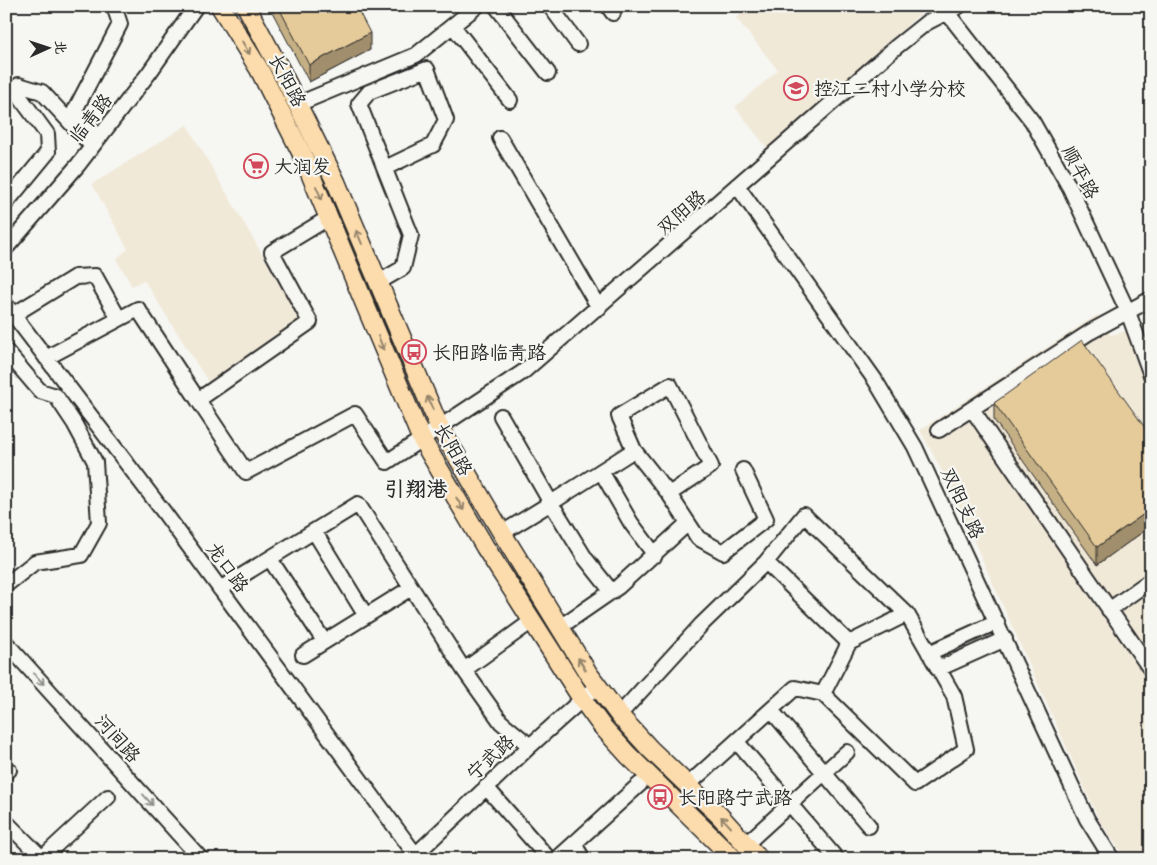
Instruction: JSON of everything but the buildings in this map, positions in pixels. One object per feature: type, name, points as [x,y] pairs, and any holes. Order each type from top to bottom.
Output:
[{"type":"main road","name":"长阳路","points":[[220,6],[281,111],[330,217],[422,438],[532,621],[582,699],[628,755],[734,859]]},
{"type":"main road","name":"长阳路","points":[[246,6],[298,104],[336,182],[440,426],[502,533],[597,686],[619,715],[650,749],[689,784],[758,859]]},
{"type":"street","points":[[96,142],[74,112],[120,24],[114,6]]},
{"type":"street","name":"临青路","points":[[6,248],[96,142],[149,73],[196,6]]},
{"type":"street","points":[[298,104],[416,55],[477,6]]},
{"type":"street","points":[[496,6],[548,73]]},
{"type":"street","points":[[550,6],[578,44]]},
{"type":"street","name":"双阳路","points":[[198,400],[246,472],[355,414],[387,462],[523,372],[738,187],[896,47],[926,23],[949,8]]},
{"type":"street","name":"顺平路","points":[[949,8],[1032,121],[1070,188],[1128,312],[1151,375]]},
{"type":"street","points":[[453,26],[510,100]]},
{"type":"street","points":[[379,282],[403,268],[411,235],[359,104],[369,92],[427,69],[446,120],[433,145],[385,168]]},
{"type":"street","points":[[6,203],[48,152],[48,134],[10,93],[18,85],[42,92],[96,142]]},
{"type":"street","points":[[500,138],[599,308]]},
{"type":"street","name":"双阳支路","points":[[738,187],[870,373],[928,471],[1087,819],[1112,859]]},
{"type":"street","points":[[46,358],[138,309],[198,400],[310,322],[272,252],[330,217]]},
{"type":"street","points":[[10,310],[75,277],[96,276],[119,319]]},
{"type":"street","points":[[939,430],[1090,332],[1151,299]]},
{"type":"street","name":"龙口路","points":[[10,310],[220,589],[413,856]]},
{"type":"street","points":[[6,351],[40,391],[56,396],[74,423],[95,462],[99,523],[81,556],[35,562],[7,582]]},
{"type":"street","points":[[669,494],[712,466],[670,385],[619,416],[634,450],[669,494],[698,538],[723,552],[766,519],[743,470]]},
{"type":"street","points":[[972,410],[1151,670]]},
{"type":"street","points":[[501,416],[585,558],[612,592]]},
{"type":"street","points":[[502,533],[634,450]]},
{"type":"street","points":[[601,471],[631,523],[655,555]]},
{"type":"street","points":[[220,589],[358,504],[464,670],[501,722],[530,746]]},
{"type":"street","points":[[619,715],[701,626],[766,562],[804,515],[907,614],[954,696],[966,749],[915,784],[823,694],[795,688],[689,784]]},
{"type":"street","points":[[560,627],[612,592],[688,524]]},
{"type":"street","points":[[314,531],[366,616]]},
{"type":"street","points":[[270,559],[324,641]]},
{"type":"street","points":[[766,562],[849,643]]},
{"type":"street","points":[[1110,610],[1151,580]]},
{"type":"street","points":[[303,655],[411,588]]},
{"type":"street","points":[[823,694],[849,643],[907,614]]},
{"type":"street","points":[[464,670],[532,621]]},
{"type":"street","points":[[929,653],[997,622]]},
{"type":"street","points":[[938,669],[1005,639]]},
{"type":"street","name":"河间路","points":[[6,643],[201,859]]},
{"type":"street","name":"宁武路","points":[[413,856],[597,686]]},
{"type":"street","points":[[771,710],[869,826]]},
{"type":"street","points":[[737,742],[836,858]]},
{"type":"street","points":[[746,844],[847,752]]},
{"type":"street","points":[[557,859],[640,784]]},
{"type":"street","points":[[486,787],[549,859]]},
{"type":"street","points":[[6,822],[41,858],[108,797]]},
{"type":"street","points":[[574,844],[583,859]]},
{"type":"shaded area","name":"控江二村小学分校","points":[[750,6],[929,6],[768,149],[735,107],[778,70],[736,18]]},
{"type":"shaded area","points":[[187,125],[301,321],[210,385],[144,280],[132,286],[116,259],[128,249],[92,184]]},
{"type":"shaded area","points":[[1097,315],[1111,335],[1145,326],[1151,319],[1151,859],[1126,859],[1100,822],[945,477],[920,430]]},
{"type":"place","name":"控江二村小学分校","points":[[796,88]]},
{"type":"place","name":"大润发","points":[[256,166]]},
{"type":"place","name":"长阳路临青路","points":[[414,352]]},
{"type":"place","name":"长阳路宁武路","points":[[660,797]]},
{"type":"district","name":"引翔港","points":[[416,489]]}]
